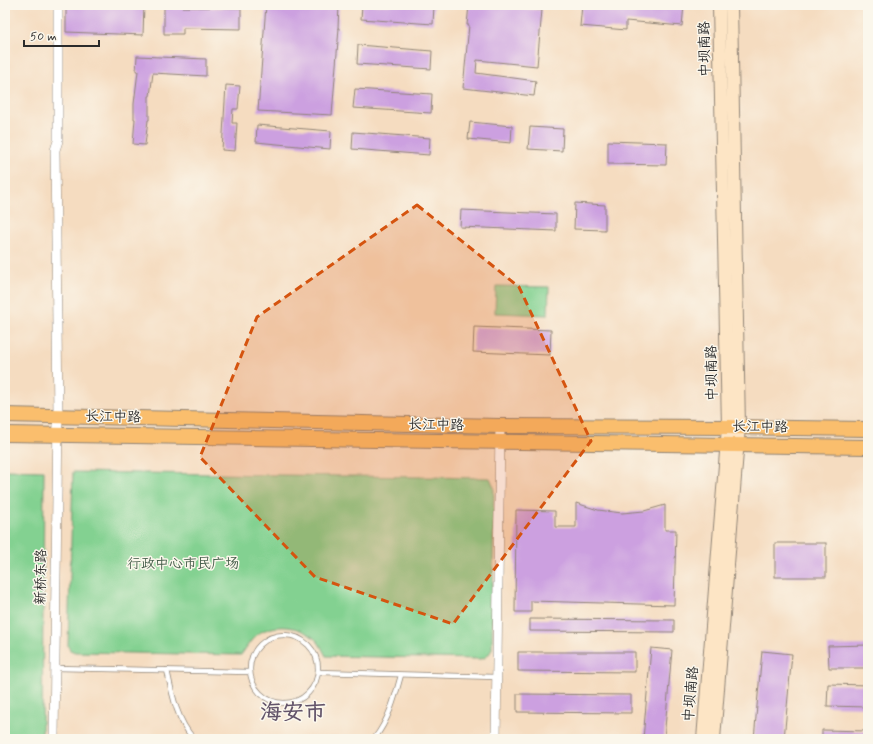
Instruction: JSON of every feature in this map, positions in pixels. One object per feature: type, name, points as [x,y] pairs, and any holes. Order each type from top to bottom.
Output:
[{"type":"main road","name":"中坝南路","points":[[719,5],[734,427]]},
{"type":"main road","name":"中坝南路","points":[[714,739],[734,427],[731,5]]},
{"type":"main road","name":"长江中路","points":[[5,415],[500,426],[868,429]]},
{"type":"main road","name":"长江中路","points":[[5,434],[868,447]]},
{"type":"main road","name":"中坝南路","points":[[703,739],[733,444]]},
{"type":"street","name":"新桥东路","points":[[54,739],[58,415],[55,150],[58,141],[58,5]]},
{"type":"street","points":[[496,739],[500,426]]},
{"type":"lane","points":[[284,634],[298,637],[310,646],[317,658],[319,672],[315,686],[305,697],[292,703],[278,703],[267,699],[258,692],[252,683],[249,672],[251,658],[258,645],[270,637],[284,634]]},
{"type":"lane","points":[[54,668],[249,672]]},
{"type":"lane","points":[[167,670],[174,700],[181,718],[194,739]]},
{"type":"lane","points":[[319,672],[496,677]]},
{"type":"lane","points":[[374,739],[381,730],[391,709],[401,675]]},
{"type":"highlighted area","points":[[417,205],[519,287],[591,441],[453,624],[315,577],[200,457],[257,317]]},
{"type":"green space","points":[[496,286],[549,287],[548,315],[495,313]]},
{"type":"green space","points":[[5,470],[44,471],[42,739],[5,739]]},
{"type":"green space","name":"行政中心市民广场","points":[[73,472],[490,478],[494,487],[492,649],[487,656],[480,659],[326,656],[318,642],[306,633],[291,628],[276,627],[258,634],[241,655],[75,652],[70,650],[68,646]]},
{"type":"building","points":[[66,5],[144,5],[143,35],[66,32]]},
{"type":"building","points":[[164,5],[183,5],[183,7],[241,8],[241,29],[183,28],[183,34],[164,34]]},
{"type":"building","points":[[266,5],[339,5],[339,28],[332,115],[258,111]]},
{"type":"building","points":[[362,5],[434,5],[433,24],[361,19]]},
{"type":"building","points":[[469,5],[542,10],[537,66],[477,60],[476,73],[536,81],[534,96],[463,88],[469,25],[467,25]]},
{"type":"building","points":[[582,5],[684,5],[682,26],[626,21],[626,30],[580,26]]},
{"type":"building","points":[[358,45],[432,51],[431,69],[357,64]]},
{"type":"building","points":[[137,56],[206,59],[206,76],[153,73],[149,96],[149,120],[145,145],[133,144],[135,119],[134,104],[138,71],[136,71]]},
{"type":"building","points":[[226,85],[240,86],[238,109],[233,109],[232,123],[237,123],[235,151],[222,150]]},
{"type":"building","points":[[355,89],[432,94],[431,113],[353,108]]},
{"type":"building","points":[[470,122],[512,126],[511,143],[468,139]]},
{"type":"building","points":[[257,125],[331,131],[330,149],[256,142]]},
{"type":"building","points":[[530,127],[563,129],[562,151],[528,149]]},
{"type":"building","points":[[353,132],[430,138],[429,155],[352,149]]},
{"type":"building","points":[[608,141],[667,143],[666,165],[608,164]]},
{"type":"building","points":[[575,203],[605,205],[605,230],[574,229]]},
{"type":"building","points":[[461,210],[556,214],[556,231],[460,227]]},
{"type":"building","points":[[474,327],[551,330],[550,355],[473,352]]},
{"type":"building","points":[[576,503],[598,510],[622,513],[644,511],[665,505],[665,530],[676,530],[674,605],[531,601],[531,612],[515,612],[516,510],[555,511],[555,527],[576,527]]},
{"type":"building","points":[[775,543],[826,543],[826,577],[775,577]]},
{"type":"building","points":[[530,619],[674,620],[674,632],[530,631]]},
{"type":"building","points":[[868,645],[868,668],[829,668],[828,646]]},
{"type":"building","points":[[651,648],[672,650],[664,739],[643,739]]},
{"type":"building","points":[[762,651],[792,654],[784,739],[754,739]]},
{"type":"building","points":[[518,652],[635,652],[635,672],[518,671]]},
{"type":"building","points":[[828,684],[868,685],[868,707],[827,706]]},
{"type":"building","points":[[517,694],[631,695],[631,713],[517,712]]},
{"type":"building","points":[[822,730],[868,731],[868,739],[822,739]]},
{"type":"district","name":"海安市","points":[[293,713]]}]
